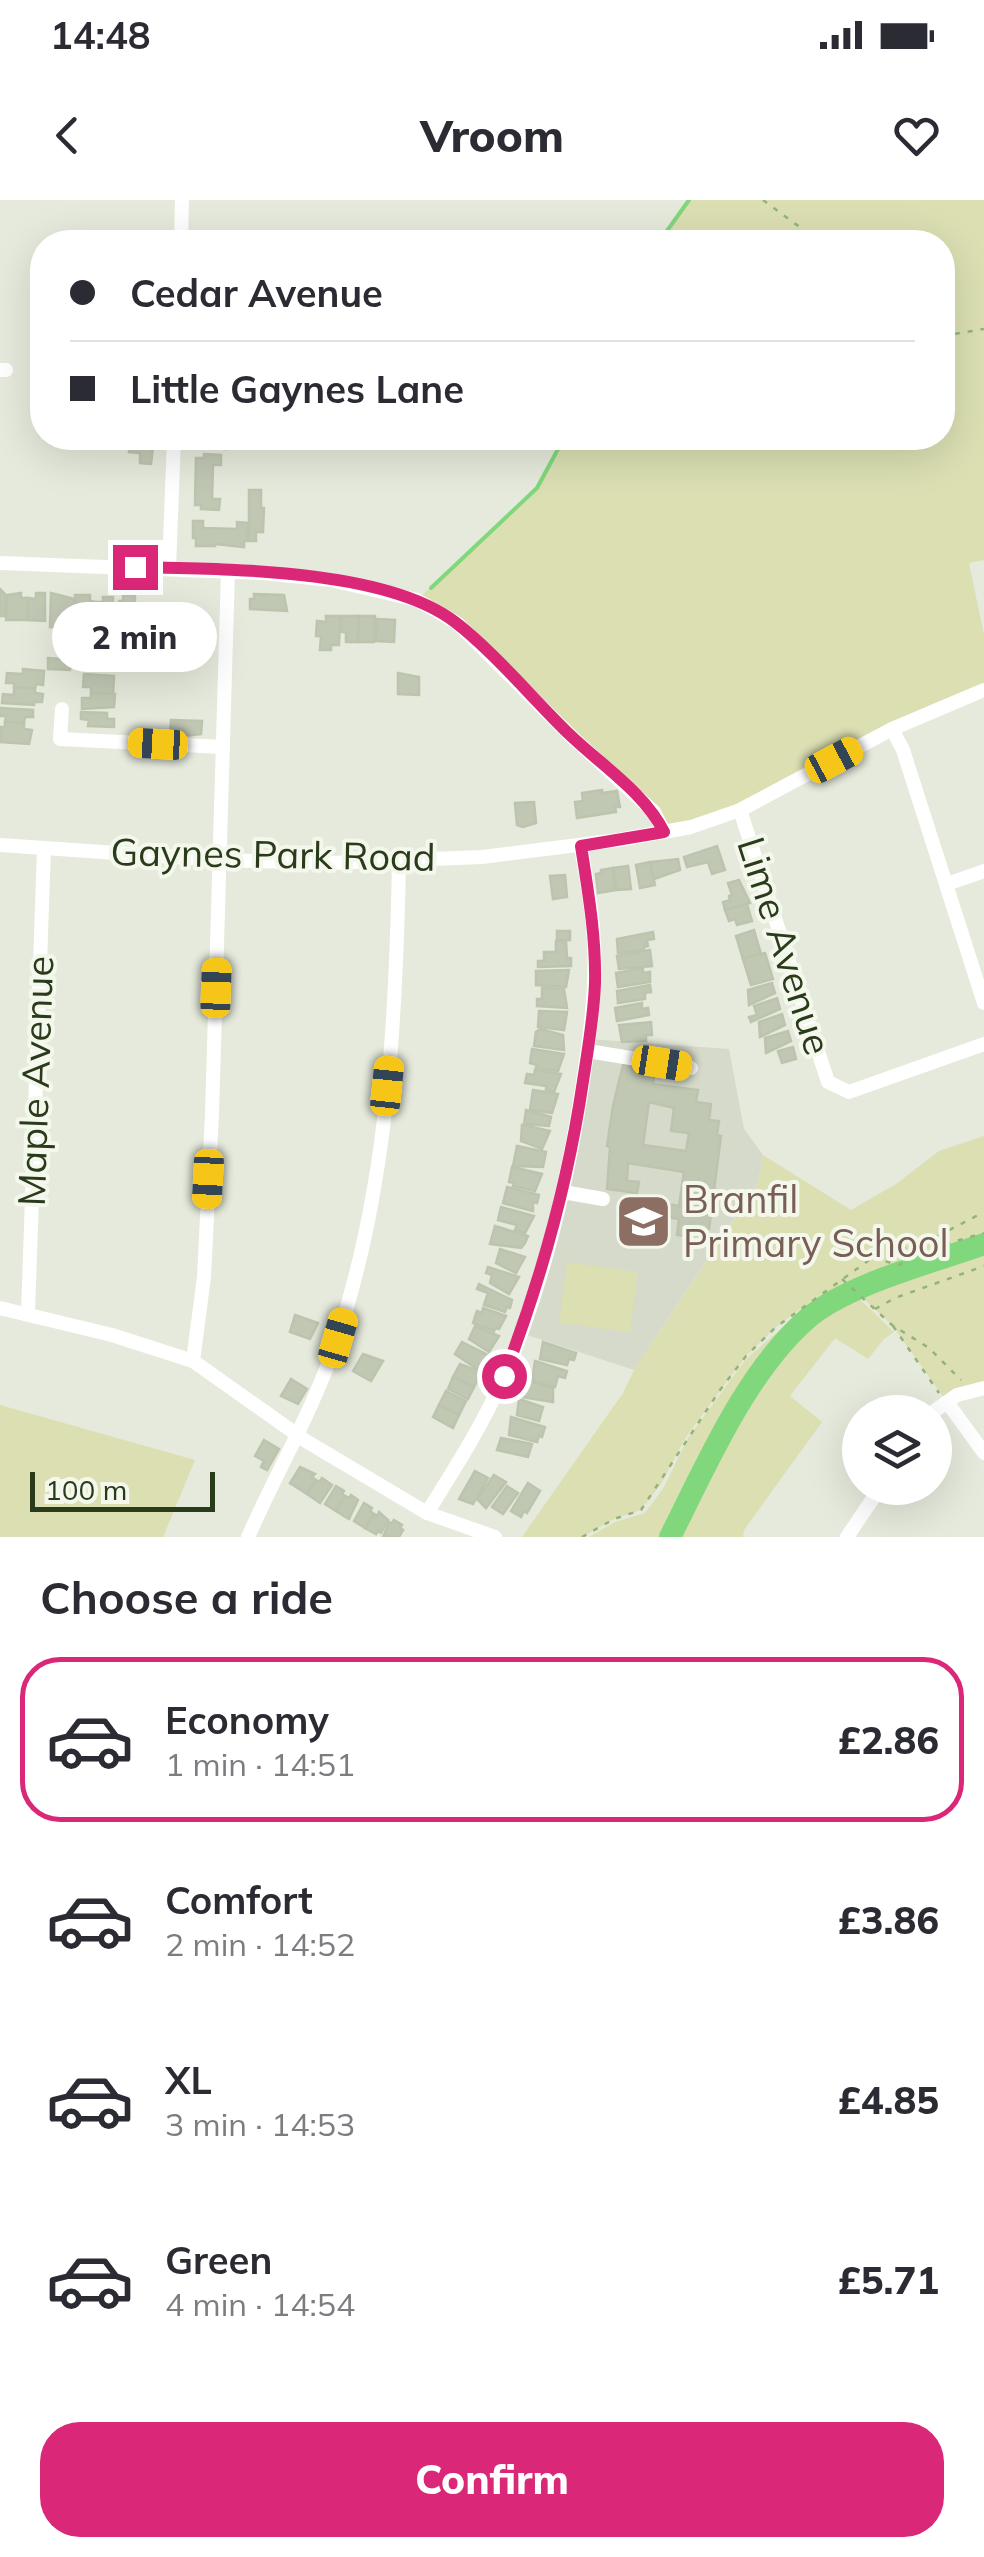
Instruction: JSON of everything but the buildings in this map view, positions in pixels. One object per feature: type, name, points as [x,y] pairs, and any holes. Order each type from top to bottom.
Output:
[{"type":"street","points":[[181,230],[182,200]]},
{"type":"street","points":[[169,568],[174,450]]},
{"type":"street","points":[[0,563],[228,571],[332,580],[417,600],[446,616],[654,812],[664,832]]},
{"type":"street","points":[[193,1361],[205,1259],[228,571]]},
{"type":"street","name":"Gaynes Park Road","points":[[0,845],[292,863],[400,861],[581,846],[664,832],[740,810],[892,729],[984,690]]},
{"type":"street","points":[[62,709],[60,739],[224,747]]},
{"type":"street","points":[[892,729],[904,750],[984,1003]]},
{"type":"street","name":"Lime Avenue","points":[[740,810],[828,1082],[849,1092],[984,1045]]},
{"type":"street","points":[[426,1513],[472,1440],[504,1376],[539,1280],[563,1192],[588,1051],[595,984],[594,928],[581,846]]},
{"type":"street","name":"Maple Avenue","points":[[28,1313],[44,848]]},
{"type":"street","points":[[248,1537],[299,1436],[347,1306],[376,1174],[391,1051],[400,861]]},
{"type":"street","points":[[948,884],[984,871]]},
{"type":"street","points":[[588,1051],[692,1068]]},
{"type":"street","points":[[563,1192],[602,1199]]},
{"type":"street","points":[[0,1308],[112,1334],[193,1361],[299,1436],[426,1513],[496,1537]]},
{"type":"street","points":[[952,1400],[979,1389]]},
{"type":"street","points":[[952,1409],[984,1453]]},
{"type":"street","points":[[848,1537],[869,1505]]},
{"type":"path","points":[[763,200],[804,230]]},
{"type":"path","points":[[955,334],[984,329]]},
{"type":"path","points":[[582,1537],[614,1519],[641,1510],[661,1484],[686,1437],[746,1356],[776,1326],[872,1258],[930,1240],[984,1212]]},
{"type":"path","points":[[872,1258],[899,1265],[928,1249],[984,1233]]},
{"type":"path","points":[[875,1310],[895,1298],[984,1266]]},
{"type":"path","points":[[841,1278],[892,1325],[929,1348],[966,1385],[979,1389]]},
{"type":"path","points":[[892,1325],[942,1395]]},
{"type":"shaded area","name":"Branfil Primary School","points":[[589,1039],[729,1049],[744,1129],[763,1155],[758,1183],[634,1370],[521,1333],[539,1280]]},
{"type":"green space","points":[[689,200],[984,200],[984,560],[969,563],[984,635],[984,690],[769,796],[664,832],[654,812],[457,623],[417,600],[537,488],[558,450],[955,450],[955,230],[668,230]]},
{"type":"green space","points":[[984,1136],[984,1388],[952,1400],[952,1395],[942,1395],[892,1325],[852,1288],[850,1281],[850,1290],[894,1332],[868,1359],[835,1338],[790,1396],[822,1422],[744,1530],[743,1537],[589,1537],[615,1522],[645,1513],[664,1487],[688,1438],[746,1359],[821,1294],[776,1327],[746,1356],[686,1437],[661,1484],[641,1510],[614,1519],[582,1537],[522,1537],[623,1393],[634,1370],[758,1184],[763,1155],[851,1210],[896,1184],[939,1151]]},
{"type":"green space","points":[[567,1262],[638,1272],[630,1332],[559,1323]]},
{"type":"green space","points":[[0,1405],[195,1460],[163,1537],[0,1537]]},
{"type":"waterway","points":[[668,230],[689,200]]},
{"type":"waterway","points":[[431,588],[537,488],[558,450]]},
{"type":"waterway","points":[[670,1537],[747,1392],[765,1365],[808,1318],[868,1284],[984,1244]]},
{"type":"place","name":"Branfil Primary School","points":[[644,1222]]},
{"type":"route","points":[[135,567],[263,572],[332,580],[417,600],[457,623],[654,812],[664,832],[581,846],[594,928],[595,984],[578,1117],[539,1280],[504,1376]]}]
